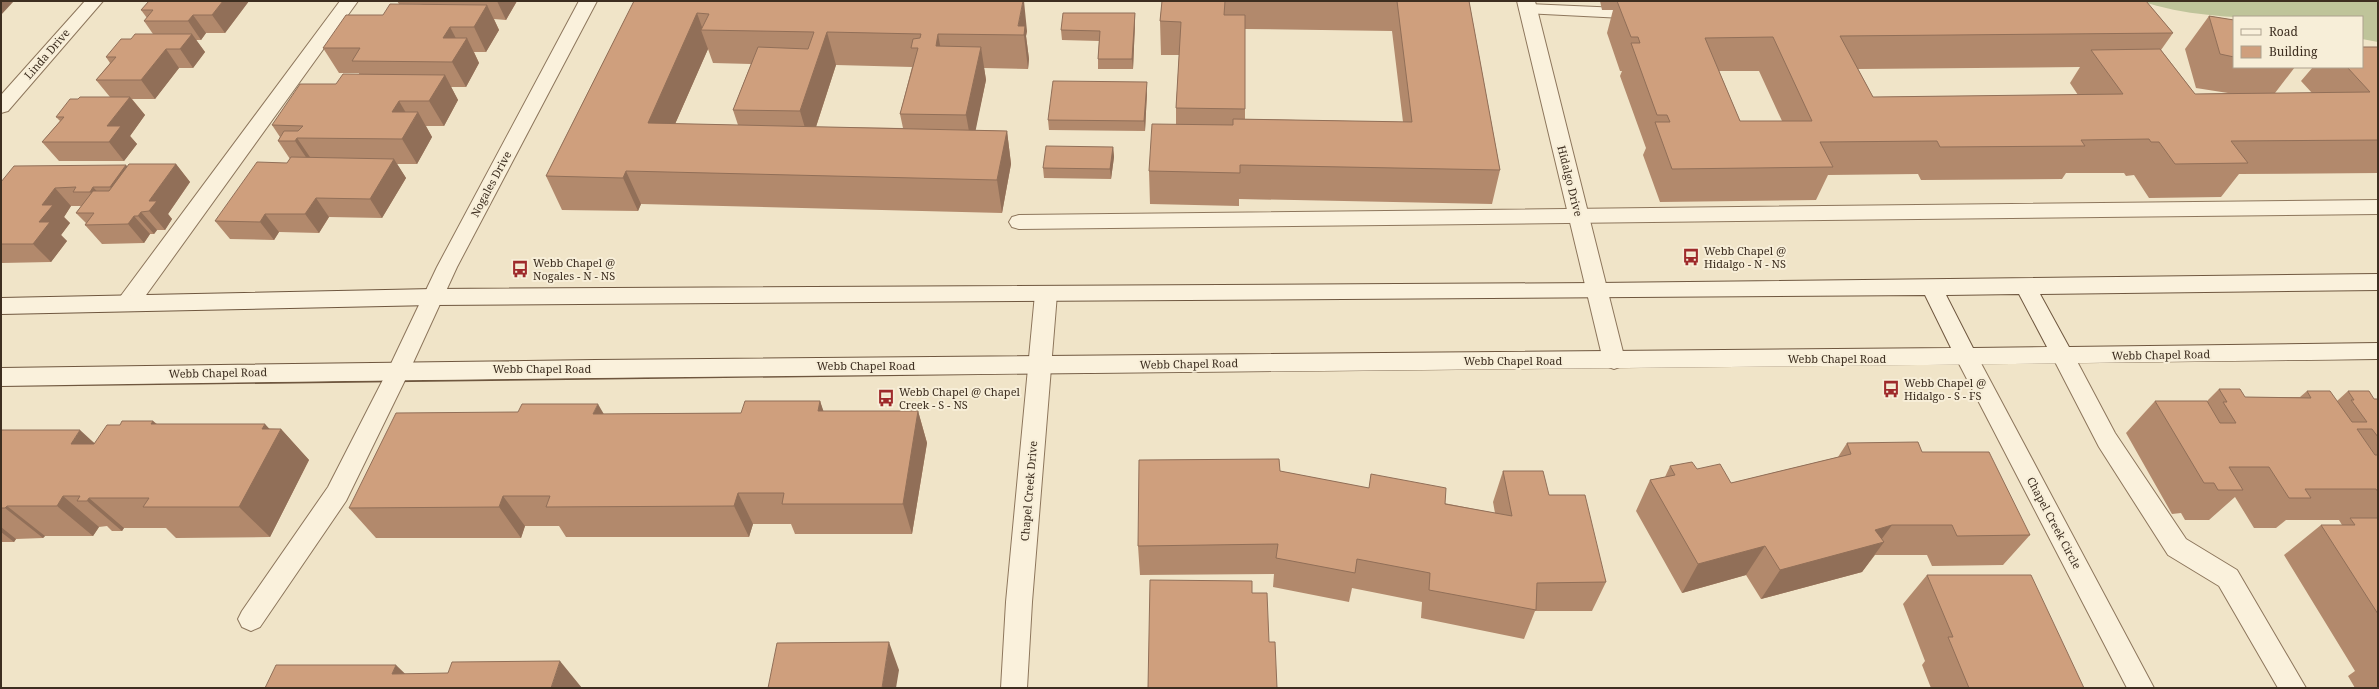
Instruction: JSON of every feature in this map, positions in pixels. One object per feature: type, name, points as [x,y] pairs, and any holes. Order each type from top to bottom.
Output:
[{"type":"main road","name":"Linda Drive","points":[[1,107],[94,1]]},
{"type":"main road","points":[[128,303],[348,1]]},
{"type":"main road","name":"Nogales Drive","points":[[251,619],[337,494],[399,370],[433,297],[588,1]]},
{"type":"main road","points":[[1527,5],[1660,15]]},
{"type":"main road","name":"Hidalgo Drive","points":[[1527,5],[1614,360]]},
{"type":"main road","points":[[1019,222],[2378,207]]},
{"type":"main road","points":[[1,306],[433,297],[1597,291],[2378,282]]},
{"type":"main road","points":[[2025,285],[2107,440],[2177,547],[2228,578],[2293,688]]},
{"type":"main road","name":"Chapel Creek Circle","points":[[1932,286],[1967,358],[2141,688]]},
{"type":"main road","name":"Chapel Creek Drive","points":[[1014,688],[1019,602],[1046,294]]},
{"type":"main road","name":"Webb Chapel Road","points":[[1,377],[399,370],[1967,358],[2378,351]]},
{"type":"green space","points":[[2140,1],[2378,1],[2378,42],[2363,39],[2363,16],[2233,17],[2194,13]]},
{"type":"building","points":[[149,1],[223,1],[212,15],[193,15],[188,21],[144,21],[153,10],[141,10]]},
{"type":"building","points":[[634,1],[1023,1],[1018,26],[1025,26],[1024,35],[938,34],[936,46],[981,47],[966,115],[900,114],[918,48],[911,48],[913,39],[920,38],[921,34],[827,32],[800,111],[733,110],[758,47],[808,49],[814,32],[701,30],[709,14],[697,13],[648,123],[1007,131],[997,180],[626,171],[623,178],[546,176]]},
{"type":"building","points":[[1162,1],[1225,1],[1224,15],[1245,15],[1245,109],[1176,108],[1181,22],[1160,21]]},
{"type":"building","points":[[1397,1],[1469,1],[1500,170],[1240,165],[1240,173],[1149,171],[1152,124],[1233,125],[1233,119],[1412,122]]},
{"type":"building","points":[[1617,1],[2146,1],[2173,33],[1840,36],[1873,97],[2123,94],[2091,50],[2160,49],[2195,94],[2370,92],[2348,68],[2363,68],[2363,47],[2378,47],[2378,140],[2231,141],[2248,163],[2175,164],[2159,142],[2151,142],[2149,139],[2081,140],[2085,146],[1940,147],[1937,141],[1820,142],[1833,167],[1672,169],[1655,122],[1670,122],[1667,115],[1657,115],[1631,43],[1640,43],[1638,37],[1631,37]],"holes":[[[1773,37],[1812,121],[1740,121],[1705,38]]]},
{"type":"building","points":[[390,4],[487,5],[474,27],[450,27],[443,38],[467,38],[452,62],[352,61],[360,48],[323,48],[346,15],[383,15]]},
{"type":"building","points":[[1063,13],[1135,13],[1132,59],[1098,59],[1100,31],[1061,30]]},
{"type":"building","points":[[2209,16],[2233,20],[2233,57],[2220,54]]},
{"type":"building","points":[[135,34],[192,34],[180,49],[166,49],[141,80],[96,80],[116,57],[106,57],[121,39],[131,39]]},
{"type":"building","points":[[343,74],[445,75],[429,101],[399,101],[392,112],[418,112],[402,139],[297,138],[295,141],[278,141],[284,131],[298,131],[303,126],[272,125],[300,84],[336,84]]},
{"type":"building","points":[[1053,81],[1147,82],[1144,121],[1048,120]]},
{"type":"building","points":[[80,97],[130,97],[107,126],[121,126],[109,142],[42,142],[64,117],[56,117],[70,99],[78,99]]},
{"type":"building","points":[[1046,146],[1113,147],[1110,169],[1043,168]]},
{"type":"building","points":[[291,157],[394,159],[370,199],[316,198],[305,214],[265,214],[260,222],[215,221],[257,162],[287,163]]},
{"type":"building","points":[[129,164],[176,164],[149,201],[157,201],[149,211],[141,212],[138,216],[134,216],[128,224],[85,225],[94,213],[76,213],[93,191],[109,191]]},
{"type":"building","points":[[126,165],[110,187],[93,187],[90,192],[73,192],[76,187],[55,188],[42,205],[53,205],[39,222],[50,222],[33,244],[1,244],[1,182],[14,166]]},
{"type":"building","points":[[2219,389],[2240,389],[2245,397],[2311,398],[2307,391],[2330,391],[2352,422],[2367,422],[2351,400],[2354,400],[2348,391],[2369,391],[2374,399],[2378,399],[2378,437],[2372,429],[2357,429],[2375,455],[2378,455],[2378,492],[2376,489],[2305,489],[2311,498],[2289,498],[2269,467],[2229,467],[2243,490],[2218,490],[2214,483],[2204,483],[2155,401],[2207,401],[2220,423],[2236,423],[2223,402],[2227,402]]},
{"type":"building","points":[[745,401],[820,401],[818,411],[918,411],[903,504],[782,504],[784,493],[738,493],[734,506],[546,507],[550,496],[503,496],[499,507],[349,508],[396,413],[518,412],[522,404],[598,404],[593,414],[741,413]]},
{"type":"building","points":[[122,421],[153,421],[151,424],[265,424],[262,429],[281,429],[239,507],[143,507],[149,498],[89,498],[87,501],[77,501],[80,496],[63,496],[57,506],[7,506],[5,508],[1,508],[1,430],[80,430],[71,444],[94,444],[107,425],[120,425]]},
{"type":"building","points":[[1918,442],[1922,452],[1989,452],[2030,535],[1957,536],[1952,525],[1892,525],[1875,530],[1884,542],[1780,570],[1765,546],[1698,564],[1650,480],[1675,475],[1670,466],[1692,462],[1697,469],[1720,464],[1731,483],[1851,454],[1847,443]]},
{"type":"building","points":[[1279,459],[1280,471],[1369,488],[1371,474],[1446,488],[1445,504],[1512,516],[1503,471],[1543,471],[1549,495],[1585,495],[1606,582],[1537,583],[1536,610],[1429,590],[1430,573],[1357,559],[1355,573],[1276,558],[1278,544],[1138,546],[1139,460]]},
{"type":"building","points":[[2350,518],[2378,518],[2378,614],[2321,525],[2355,525]]},
{"type":"building","points":[[1927,575],[2031,575],[2084,688],[1969,688],[1948,637],[1953,637]]},
{"type":"building","points":[[1150,580],[1252,581],[1252,593],[1267,593],[1269,642],[1275,642],[1277,688],[1148,688]]},
{"type":"building","points":[[889,642],[882,688],[768,688],[777,643]]},
{"type":"building","points":[[560,661],[551,688],[265,688],[276,665],[396,665],[392,674],[448,673],[452,662]]},
{"type":"place","name":"Webb Chapel @ Hidalgo - N - NS","points":[[1691,257]]},
{"type":"place","name":"Webb Chapel @ Nogales - N - NS","points":[[520,269]]},
{"type":"place","name":"Webb Chapel @ Hidalgo - S - FS","points":[[1891,389]]},
{"type":"place","name":"Webb Chapel @ Chapel Creek - S - NS","points":[[886,398]]}]
